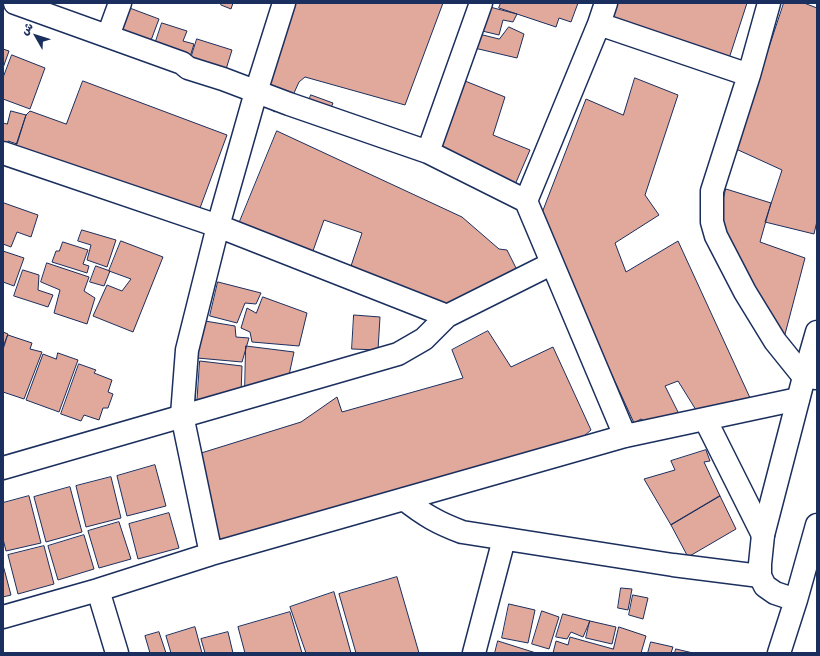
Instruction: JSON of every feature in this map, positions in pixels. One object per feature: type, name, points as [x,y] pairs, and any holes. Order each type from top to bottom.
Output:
[{"type":"street","points":[[15,3],[182,63],[188,68],[428,152],[526,201],[551,264],[625,436]]},
{"type":"street","points":[[108,36],[120,3]]},
{"type":"street","points":[[211,554],[182,415],[187,350],[218,226],[256,92],[284,3]]},
{"type":"street","points":[[428,152],[481,3]]},
{"type":"street","points":[[526,201],[599,24],[606,3]]},
{"type":"street","points":[[769,3],[749,75],[712,191],[712,222],[716,236],[745,292],[775,341],[810,377]]},
{"type":"street","points":[[599,24],[749,75]]},
{"type":"street","points":[[3,153],[218,226],[447,316]]},
{"type":"street","points":[[3,468],[182,415],[398,354],[424,339],[447,316],[551,264]]},
{"type":"street","points":[[796,600],[775,593],[766,586],[760,576],[760,564],[763,535],[798,399],[810,377],[817,332]]},
{"type":"street","points":[[3,617],[98,590],[211,554],[625,436],[798,399]]},
{"type":"street","points":[[705,420],[763,535]]},
{"type":"street","points":[[404,499],[421,513],[441,524],[462,532],[673,566],[760,576]]},
{"type":"street","points":[[779,653],[796,600],[817,525]]},
{"type":"street","points":[[474,653],[504,539]]},
{"type":"street","points":[[98,590],[117,653]]},
{"type":"building","points":[[222,3],[233,3],[231,9],[221,5]]},
{"type":"building","points":[[292,3],[443,3],[405,105],[305,77],[299,82],[289,104],[279,100],[275,112],[257,102]]},
{"type":"building","points":[[501,3],[578,3],[571,22],[559,18],[556,27],[499,8]]},
{"type":"building","points":[[612,3],[747,3],[724,74],[601,34]]},
{"type":"building","points":[[784,3],[804,3],[817,8],[817,221],[814,234],[765,222],[782,170],[736,149]]},
{"type":"building","points":[[486,6],[517,14],[513,22],[503,20],[499,35],[478,30]]},
{"type":"building","points":[[127,7],[159,19],[147,51],[113,38]]},
{"type":"building","points":[[162,23],[187,31],[183,41],[194,44],[190,57],[152,53]]},
{"type":"building","points":[[509,27],[524,34],[517,58],[470,47],[475,33],[499,39]]},
{"type":"building","points":[[197,39],[232,50],[223,79],[188,68]]},
{"type":"building","points":[[3,49],[9,51],[3,68]]},
{"type":"building","points":[[12,55],[45,68],[30,109],[3,99],[3,78]]},
{"type":"building","points":[[635,78],[678,95],[645,195],[659,215],[615,243],[626,272],[678,241],[751,400],[696,410],[678,381],[665,386],[680,416],[652,426],[641,419],[634,423],[540,218],[586,99],[623,115]]},
{"type":"building","points":[[83,81],[227,135],[193,227],[11,160],[26,115],[30,111],[66,124]]},
{"type":"building","points":[[465,81],[505,97],[493,135],[530,150],[514,187],[435,160]]},
{"type":"building","points":[[311,95],[333,103],[328,115],[307,107]]},
{"type":"building","points":[[11,111],[26,115],[17,144],[8,141],[3,153],[3,123],[7,124]]},
{"type":"building","points":[[277,131],[462,217],[499,249],[507,250],[517,270],[425,317],[348,275],[362,233],[324,220],[309,262],[236,231]]},
{"type":"building","points":[[726,189],[771,203],[760,242],[805,258],[784,338],[713,245]]},
{"type":"building","points":[[4,203],[38,215],[31,237],[17,232],[11,247],[3,244]]},
{"type":"building","points":[[82,230],[116,240],[107,267],[87,260],[91,245],[78,241]]},
{"type":"building","points":[[121,241],[163,257],[133,332],[93,316],[107,285],[122,291],[131,279],[109,271]]},
{"type":"building","points":[[63,242],[88,250],[83,264],[89,266],[87,273],[52,262],[56,251],[59,251]]},
{"type":"building","points":[[3,251],[24,258],[14,286],[3,282]]},
{"type":"building","points":[[47,263],[89,277],[84,291],[95,298],[87,324],[54,313],[60,290],[41,282]]},
{"type":"building","points":[[96,266],[110,271],[104,286],[90,282]]},
{"type":"building","points":[[23,270],[39,275],[38,290],[53,295],[48,307],[14,296]]},
{"type":"building","points":[[218,282],[261,293],[256,304],[245,303],[237,323],[210,316]]},
{"type":"building","points":[[263,297],[307,313],[299,346],[252,342],[250,332],[241,328],[247,308],[256,313]]},
{"type":"building","points":[[354,315],[380,317],[378,350],[352,349]]},
{"type":"building","points":[[205,321],[235,326],[236,337],[249,338],[242,362],[197,358]]},
{"type":"building","points":[[488,331],[511,367],[553,347],[591,430],[576,443],[215,544],[198,454],[301,422],[337,397],[342,412],[463,378],[452,350]]},
{"type":"building","points":[[3,332],[8,334],[3,347]]},
{"type":"building","points":[[8,335],[32,343],[30,349],[42,352],[24,399],[3,392],[3,350]]},
{"type":"building","points":[[246,346],[294,352],[288,380],[245,390]]},
{"type":"building","points":[[58,353],[78,360],[59,412],[26,400],[43,354],[56,359]]},
{"type":"building","points":[[200,361],[242,366],[241,394],[197,405]]},
{"type":"building","points":[[79,364],[96,370],[94,373],[112,380],[108,392],[113,394],[108,408],[103,408],[99,420],[84,415],[81,421],[61,414]]},
{"type":"building","points":[[706,450],[710,461],[704,462],[720,496],[671,525],[644,479],[675,470],[671,461]]},
{"type":"building","points":[[155,465],[166,506],[127,516],[117,476]]},
{"type":"building","points":[[111,477],[121,518],[86,527],[76,486]]},
{"type":"building","points":[[70,487],[82,532],[46,542],[34,497]]},
{"type":"building","points":[[29,496],[41,543],[6,551],[3,539],[3,503]]},
{"type":"building","points":[[720,496],[736,529],[688,557],[671,525]]},
{"type":"building","points":[[169,513],[179,548],[138,559],[129,524]]},
{"type":"building","points":[[119,522],[131,559],[99,568],[88,531]]},
{"type":"building","points":[[84,535],[94,569],[58,580],[48,546]]},
{"type":"building","points":[[44,546],[54,584],[18,594],[8,555]]},
{"type":"building","points":[[3,565],[11,595],[3,597]]},
{"type":"building","points":[[397,577],[419,653],[356,653],[339,594]]},
{"type":"building","points":[[621,588],[632,589],[628,610],[618,608]]},
{"type":"building","points":[[334,592],[351,653],[306,653],[290,607]]},
{"type":"building","points":[[633,595],[648,598],[643,619],[629,615]]},
{"type":"building","points":[[509,604],[535,610],[528,643],[502,638]]},
{"type":"building","points":[[542,611],[559,617],[549,649],[532,644]]},
{"type":"building","points":[[290,612],[302,653],[245,653],[238,627]]},
{"type":"building","points":[[563,614],[590,621],[583,637],[571,632],[567,639],[556,637]]},
{"type":"building","points":[[590,621],[616,627],[612,644],[586,638]]},
{"type":"building","points":[[195,627],[202,653],[171,653],[166,636]]},
{"type":"building","points":[[619,627],[646,636],[641,653],[553,653],[556,641],[568,645],[570,637],[613,649]]},
{"type":"building","points":[[159,632],[166,653],[150,653],[145,636]]},
{"type":"building","points":[[228,632],[233,653],[205,653],[201,639]]},
{"type":"building","points":[[498,641],[536,653],[495,653]]},
{"type":"building","points":[[651,642],[673,647],[671,653],[648,653]]},
{"type":"building","points":[[676,649],[693,653],[675,653]]}]
